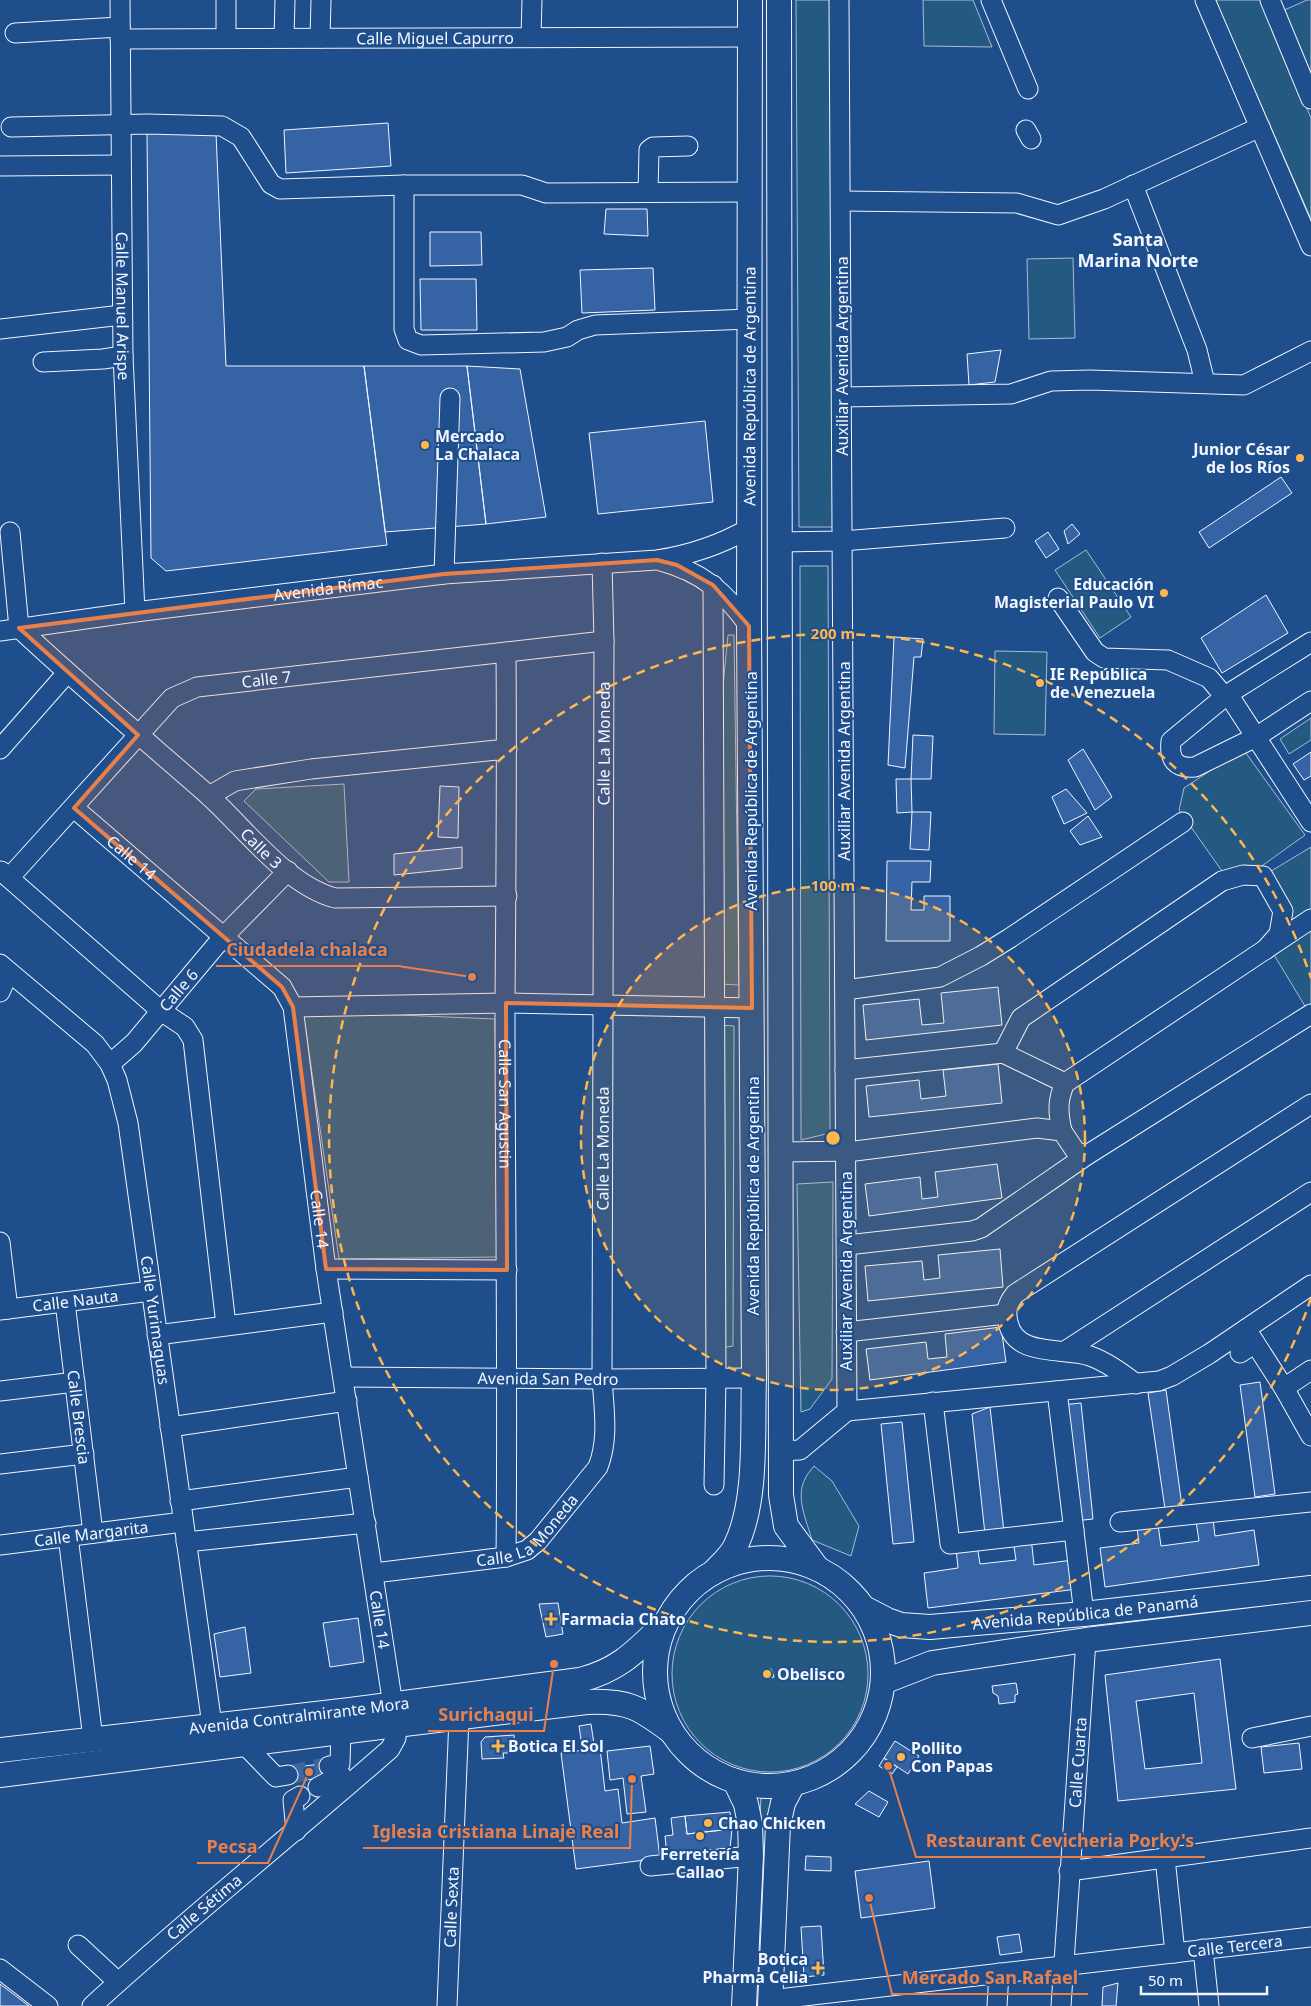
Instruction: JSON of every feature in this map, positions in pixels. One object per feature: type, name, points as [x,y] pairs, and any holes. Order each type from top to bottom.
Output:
[{"type":"main road","name":"Avenida República de Argentina","points":[[714,1572],[736,1547],[744,1523],[751,1491],[754,1378],[749,626],[750,0]]},
{"type":"main road","name":"Avenida República de Argentina","points":[[779,0],[778,542],[781,1495],[786,1526],[817,1568]]},
{"type":"main road","points":[[765,1558],[792,1560],[817,1568],[846,1587],[864,1608],[880,1643],[883,1662],[883,1682],[877,1710],[864,1736],[844,1758],[820,1774],[793,1784],[764,1786],[735,1781],[710,1770],[689,1753],[672,1732],[661,1706],[656,1677],[656,1658],[660,1639],[667,1621],[680,1602],[696,1585],[714,1572],[739,1562],[765,1558]]},
{"type":"main road","name":"Avenida República de Panamá","points":[[864,1608],[901,1625],[930,1627],[1084,1614],[1311,1588]]},
{"type":"main road","name":"Avenida República de Panamá","points":[[883,1682],[932,1663],[1086,1640],[1311,1613]]},
{"type":"main road","name":"Avenida Contralmirante Mora","points":[[0,1750],[212,1726],[395,1714],[580,1680],[598,1676],[625,1660],[667,1621]]},
{"type":"main road","name":"Avenida Contralmirante Mora","points":[[0,1775],[341,1732],[395,1714],[459,1718],[587,1702],[617,1702],[650,1716],[672,1732]]},
{"type":"main road","points":[[735,1781],[746,1804],[750,1824],[752,1856],[744,2006]]},
{"type":"main road","points":[[770,2003],[778,1825],[783,1803],[793,1784]]},
{"type":"street","name":"Calle Manuel Arispe","points":[[120,0],[122,356],[134,612]]},
{"type":"street","points":[[226,0],[226,38]]},
{"type":"street","points":[[284,38],[285,0]]},
{"type":"street","points":[[320,38],[322,0]]},
{"type":"street","points":[[532,0],[532,37]]},
{"type":"street","name":"Auxiliar Avenida Argentina","points":[[839,0],[847,1411]]},
{"type":"street","points":[[991,0],[1028,89]]},
{"type":"street","points":[[1205,0],[1311,246]]},
{"type":"street","points":[[1270,0],[1311,99]]},
{"type":"street","name":"Calle Miguel Capurro","points":[[15,33],[120,33],[226,38],[750,36]]},
{"type":"street","points":[[11,127],[222,126],[241,137],[271,184],[280,189],[404,185],[522,185],[546,193],[750,192]]},
{"type":"street","points":[[841,201],[1017,203],[1058,215],[1079,209],[1132,186],[1260,127]]},
{"type":"street","points":[[648,192],[649,150],[653,147],[688,146]]},
{"type":"street","points":[[0,166],[121,165]]},
{"type":"street","points":[[404,185],[404,329],[408,340],[420,345],[544,342],[567,337],[578,330],[595,325],[750,319]]},
{"type":"street","points":[[1132,186],[1197,350],[1205,383]]},
{"type":"street","points":[[0,328],[122,315]]},
{"type":"street","points":[[842,397],[1011,394],[1051,382],[1090,380],[1244,384],[1311,351]]},
{"type":"street","points":[[43,362],[104,359],[122,356]]},
{"type":"street","points":[[444,574],[450,398]]},
{"type":"street","name":"Avenida Rímac","points":[[0,631],[134,612],[444,574],[657,560],[682,556],[706,549],[750,528]]},
{"type":"street","points":[[778,542],[842,541],[1005,528]]},
{"type":"street","points":[[10,532],[19,628]]},
{"type":"street","name":"Avenida Rímac","points":[[657,560],[677,565],[713,585],[733,604],[749,626]]},
{"type":"street","name":"Calle La Moneda","points":[[374,1573],[506,1557],[527,1550],[538,1541],[598,1467],[604,1452],[602,1379],[604,641],[602,564]]},
{"type":"street","points":[[713,585],[716,1379],[714,1485]]},
{"type":"street","points":[[1058,598],[1095,652],[1104,658],[1168,660],[1209,678],[1227,695],[1311,822]]},
{"type":"street","name":"Calle 3","points":[[19,628],[67,674],[209,796],[288,871],[322,894],[336,898],[507,896]]},
{"type":"street","name":"Calle 7","points":[[5,874],[74,808],[172,698],[197,687],[604,641]]},
{"type":"street","points":[[1311,642],[1227,695],[1171,741],[1170,752],[1176,764],[1185,768],[1195,767],[1256,737],[1311,701]]},
{"type":"street","name":"Calle San Agustin","points":[[506,652],[508,1378],[506,1557]]},
{"type":"street","points":[[0,749],[67,674]]},
{"type":"street","points":[[209,796],[235,781],[292,772],[507,749]]},
{"type":"street","name":"Calle 14","points":[[74,808],[282,988],[293,1007],[326,1269],[395,1714]]},
{"type":"street","points":[[845,990],[940,977],[981,956],[1010,938],[1183,822]]},
{"type":"street","name":"Calle 6","points":[[110,1064],[134,1043],[223,937],[288,871]]},
{"type":"street","points":[[5,874],[161,1011],[185,1027],[193,1040],[226,1325]]},
{"type":"street","points":[[1003,1053],[1021,1018],[1222,882],[1243,875],[1262,876],[1283,911],[1278,934],[1265,950]]},
{"type":"street","points":[[1087,1155],[1076,1152],[1062,1131],[1058,1111],[1059,1096],[1065,1083],[1311,918]]},
{"type":"street","points":[[0,992],[4,968]]},
{"type":"street","name":"Calle Yurimaguas","points":[[4,968],[94,1044],[110,1064],[117,1080],[128,1123],[212,1726]]},
{"type":"street","points":[[293,1007],[506,1003],[752,1008]]},
{"type":"street","points":[[847,1245],[972,1231],[981,1228],[1087,1155],[1311,1014]]},
{"type":"street","points":[[845,1070],[1003,1053],[1065,1083]]},
{"type":"street","points":[[1136,1384],[1115,1367],[1090,1356],[1065,1351],[1044,1350],[1028,1346],[1015,1338],[1008,1326],[1006,1314],[1008,1303],[1015,1294],[1311,1104]]},
{"type":"street","points":[[781,1152],[846,1152],[1037,1128],[1062,1131]]},
{"type":"street","points":[[1065,1351],[1311,1192]]},
{"type":"street","points":[[0,1242],[4,1310]]},
{"type":"street","points":[[326,1269],[507,1270]]},
{"type":"street","points":[[780,1450],[800,1450],[847,1411],[1159,1381],[1247,1342],[1311,1285]]},
{"type":"street","name":"Calle Nauta","points":[[4,1310],[151,1291]]},
{"type":"street","name":"Calle Brescia","points":[[65,1302],[93,1533]]},
{"type":"street","points":[[157,1334],[333,1312]]},
{"type":"street","points":[[846,1332],[1006,1314]]},
{"type":"street","points":[[1247,1342],[1284,1388],[1311,1436]]},
{"type":"street","points":[[1284,1388],[1311,1370]]},
{"type":"street","name":"Avenida San Pedro","points":[[343,1377],[754,1378]]},
{"type":"street","points":[[0,1391],[75,1382]]},
{"type":"street","points":[[1057,1391],[1084,1614]]},
{"type":"street","points":[[170,1427],[347,1401]]},
{"type":"street","points":[[933,1402],[950,1544],[1074,1530]]},
{"type":"street","points":[[0,1464],[84,1454]]},
{"type":"street","points":[[180,1501],[358,1477]]},
{"type":"street","points":[[1120,1522],[1311,1502]]},
{"type":"street","name":"Calle Margarita","points":[[0,1544],[183,1522]]},
{"type":"street","points":[[186,1542],[366,1523]]},
{"type":"street","points":[[68,1536],[93,1739]]},
{"type":"street","name":"Calle Cuarta","points":[[1062,2006],[1069,1871],[1086,1640]]},
{"type":"street","name":"Calle Sétima","points":[[92,2006],[296,1832],[340,1772],[390,1749],[396,1738],[395,1714]]},
{"type":"street","name":"Calle Sexta","points":[[447,2006],[459,1718]]},
{"type":"street","points":[[1252,1738],[1311,1726]]},
{"type":"street","points":[[318,1786],[340,1772],[341,1732]]},
{"type":"street","points":[[244,1744],[282,1776],[296,1798],[296,1832]]},
{"type":"street","points":[[1069,1871],[1311,1838]]},
{"type":"street","points":[[650,1866],[752,1856]]},
{"type":"street","points":[[1166,1858],[1175,1953]]},
{"type":"street","name":"Calle Tercera","points":[[770,2003],[998,1973],[1311,1937]]},
{"type":"street","points":[[78,1945],[118,1982]]},
{"type":"street","points":[[1202,1949],[1209,2006]]},
{"type":"street","points":[[0,1969],[48,2006]]},
{"type":"street","points":[[997,2006],[998,1973]]},
{"type":"highlighted area","points":[[657,560],[677,565],[713,585],[749,626],[752,1008],[506,1003],[507,1270],[326,1269],[293,1007],[282,987],[74,808],[138,735],[19,628],[444,574]]},
{"type":"shaded area","points":[[796,0],[831,0],[834,527],[799,527]]},
{"type":"shaded area","points":[[923,0],[973,0],[992,47],[924,46]]},
{"type":"shaded area","points":[[1215,0],[1261,0],[1311,118],[1311,219]]},
{"type":"shaded area","points":[[1311,0],[1311,85],[1280,12]]},
{"type":"shaded area","points":[[1073,258],[1075,338],[1029,339],[1027,259]]},
{"type":"shaded area","points":[[1086,550],[1131,617],[1100,638],[1055,570]]},
{"type":"shaded area","points":[[800,566],[828,566],[830,1133],[801,1140]]},
{"type":"shaded area","points":[[728,635],[734,635],[739,985],[720,984],[720,716]]},
{"type":"shaded area","points":[[995,651],[1047,652],[1045,735],[994,734]]},
{"type":"shaded area","points":[[1311,718],[1311,740],[1289,754],[1280,739]]},
{"type":"shaded area","points":[[1243,749],[1305,835],[1259,868],[1224,874],[1179,810],[1184,788]]},
{"type":"shaded area","points":[[344,784],[349,882],[329,882],[244,801],[256,789]]},
{"type":"shaded area","points":[[1311,847],[1311,915],[1283,932],[1268,873]]},
{"type":"shaded area","points":[[1311,925],[1311,1010],[1308,1011],[1271,950]]},
{"type":"shaded area","points":[[303,1011],[495,1019],[498,1257],[339,1259]]},
{"type":"shaded area","points":[[721,1025],[734,1026],[733,1346],[721,1348]]},
{"type":"shaded area","points":[[833,1182],[832,1379],[810,1409],[801,1412],[797,1184]]},
{"type":"shaded area","points":[[814,1466],[832,1481],[859,1526],[851,1556],[812,1540],[803,1510],[801,1494],[806,1477]]},
{"type":"shaded area","points":[[770,1576],[789,1578],[816,1588],[832,1598],[846,1612],[860,1637],[866,1655],[868,1674],[866,1693],[856,1720],[846,1736],[832,1750],[807,1764],[789,1770],[770,1772],[751,1770],[724,1760],[708,1750],[694,1736],[680,1711],[674,1693],[672,1674],[674,1655],[684,1628],[694,1612],[708,1598],[733,1584],[751,1578]]},
{"type":"shaded area","points":[[761,1795],[774,1799],[762,2006],[752,2006]]},
{"type":"building","points":[[388,123],[391,166],[286,173],[284,130]]},
{"type":"building","points":[[147,133],[216,133],[226,366],[364,366],[387,545],[166,571],[151,558]]},
{"type":"building","points":[[606,209],[647,209],[648,236],[604,234]]},
{"type":"building","points":[[430,232],[481,232],[482,265],[430,266]]},
{"type":"building","points":[[653,268],[655,310],[582,313],[580,270]]},
{"type":"building","points":[[420,279],[476,279],[477,330],[421,330]]},
{"type":"building","points":[[1001,350],[995,382],[969,385],[967,354]]},
{"type":"building","name":"Mercado La Chalaca","points":[[364,366],[467,366],[486,524],[385,532]]},
{"type":"building","points":[[467,366],[520,369],[546,517],[486,524]]},
{"type":"building","points":[[705,421],[713,502],[598,514],[589,433]]},
{"type":"building","points":[[1281,477],[1292,493],[1209,548],[1199,532]]},
{"type":"building","points":[[1072,524],[1080,534],[1068,544],[1064,531]]},
{"type":"building","points":[[1048,532],[1059,549],[1046,558],[1035,541]]},
{"type":"building","points":[[1266,595],[1288,633],[1222,673],[1201,638]]},
{"type":"building","points":[[894,637],[923,639],[921,657],[914,657],[905,768],[888,765]]},
{"type":"building","points":[[913,735],[933,736],[931,779],[911,779]]},
{"type":"building","points":[[1083,749],[1112,797],[1095,810],[1068,760]]},
{"type":"building","points":[[1311,752],[1311,776],[1304,780],[1293,764]]},
{"type":"building","points":[[896,779],[911,779],[912,812],[897,813]]},
{"type":"building","points":[[440,786],[459,787],[458,838],[438,837]]},
{"type":"building","points":[[1066,789],[1087,813],[1064,824],[1052,797]]},
{"type":"building","points":[[912,812],[931,812],[929,850],[910,849]]},
{"type":"building","points":[[1088,816],[1102,837],[1080,845],[1070,831]]},
{"type":"building","points":[[462,847],[462,868],[394,875],[394,854]]},
{"type":"building","points":[[887,861],[931,861],[930,882],[912,882],[911,910],[924,910],[924,896],[950,896],[950,941],[886,941]]},
{"type":"building","points":[[998,987],[1002,1025],[866,1040],[863,1005],[919,999],[922,1025],[944,1023],[941,993]]},
{"type":"building","points":[[998,1064],[1002,1103],[869,1117],[866,1086],[919,1080],[921,1099],[946,1096],[943,1070]]},
{"type":"building","points":[[997,1164],[1002,1198],[869,1216],[865,1184],[920,1177],[922,1199],[938,1197],[935,1172]]},
{"type":"building","points":[[1000,1249],[1003,1287],[868,1301],[865,1266],[922,1261],[924,1280],[940,1278],[938,1255]]},
{"type":"building","points":[[1001,1327],[1006,1362],[870,1380],[866,1349],[926,1342],[928,1359],[947,1357],[945,1334]]},
{"type":"building","points":[[1260,1382],[1275,1494],[1255,1497],[1240,1385]]},
{"type":"building","points":[[1166,1390],[1182,1506],[1165,1509],[1148,1393]]},
{"type":"building","points":[[1081,1403],[1093,1519],[1074,1521],[1062,1405]]},
{"type":"building","points":[[990,1407],[1004,1532],[985,1534],[972,1414]]},
{"type":"building","points":[[902,1422],[914,1542],[893,1544],[881,1424]]},
{"type":"building","points":[[1213,1519],[1215,1536],[1254,1530],[1259,1565],[1105,1587],[1100,1548],[1139,1543],[1137,1528],[1158,1525],[1161,1546],[1199,1541],[1196,1521]]},
{"type":"building","points":[[1031,1537],[1034,1565],[1073,1560],[1077,1589],[928,1608],[924,1573],[958,1568],[956,1548],[977,1545],[980,1564],[1016,1560],[1013,1540]]},
{"type":"building","name":"Farmacia Chato","points":[[558,1603],[563,1634],[546,1637],[539,1604]]},
{"type":"building","points":[[358,1618],[364,1662],[330,1667],[323,1623]]},
{"type":"building","points":[[245,1627],[251,1673],[220,1677],[214,1634]]},
{"type":"building","points":[[1220,1659],[1236,1789],[1118,1801],[1105,1675]],"holes":[[[1194,1693],[1202,1763],[1145,1769],[1136,1701]]]},
{"type":"building","points":[[771,1669],[774,1677],[766,1679],[763,1671]]},
{"type":"building","points":[[1016,1683],[1018,1694],[1015,1695],[1015,1702],[999,1704],[998,1696],[993,1693],[992,1686]]},
{"type":"building","points":[[591,1724],[594,1744],[582,1746],[579,1726]]},
{"type":"building","name":"Botica El Sol","points":[[514,1735],[515,1749],[508,1750],[508,1753],[503,1753],[504,1758],[482,1759],[481,1742],[485,1737]]},
{"type":"building","name":"Pollito Con Papas","points":[[895,1741],[919,1756],[908,1774],[884,1758]]},
{"type":"building","points":[[1299,1743],[1302,1769],[1264,1773],[1261,1747]]},
{"type":"building","points":[[650,1746],[654,1774],[641,1776],[646,1812],[627,1814],[623,1778],[610,1780],[607,1751]]},
{"type":"building","points":[[600,1748],[605,1791],[618,1789],[622,1823],[655,1818],[660,1858],[576,1869],[561,1753]]},
{"type":"building","points":[[884,1758],[897,1767],[892,1774],[879,1766]]},
{"type":"building","points":[[329,1763],[331,1777],[289,1782],[288,1768]]},
{"type":"building","points":[[869,1791],[888,1802],[879,1817],[855,1804]]},
{"type":"building","name":"Chao Chicken","points":[[730,1812],[732,1829],[687,1834],[685,1816]]},
{"type":"building","name":"Ferretería Callao","points":[[685,1816],[687,1834],[732,1829],[730,1848],[667,1855],[665,1836],[673,1835],[671,1818]]},
{"type":"building","points":[[806,1856],[831,1857],[831,1871],[805,1870]]},
{"type":"building","points":[[929,1861],[935,1908],[861,1918],[855,1871]]},
{"type":"building","points":[[821,1926],[824,1975],[804,1977],[801,1927]]},
{"type":"building","points":[[1019,1934],[1022,1952],[1000,1955],[997,1937]]},
{"type":"building","points":[[1118,1983],[1116,2006],[1102,2006],[1103,1987]]},
{"type":"building","points":[[0,1984],[29,2006],[0,2006]]},
{"type":"tunnel","points":[[288,1775],[329,1766]]},
{"type":"place","name":"Mercado La Chalaca","points":[[425,445]]},
{"type":"place","name":"Junior César de los Ríos","points":[[1300,458]]},
{"type":"place","name":"Educación Magisterial Paulo VI","points":[[1164,593]]},
{"type":"place","name":"IE República de Venezuela","points":[[1040,683]]},
{"type":"place","name":"Ciudadela chalaca","points":[[472,977]]},
{"type":"place","name":"Farmacia Chato","points":[[551,1619]]},
{"type":"place","name":"Surichaqui","points":[[554,1664]]},
{"type":"place","name":"Obelisco","points":[[767,1674]]},
{"type":"place","name":"Botica El Sol","points":[[498,1746]]},
{"type":"place","name":"Pollito Con Papas","points":[[901,1757]]},
{"type":"place","name":"Restaurant Cevicheria Porky's","points":[[888,1766]]},
{"type":"place","name":"Pecsa","points":[[309,1772]]},
{"type":"place","name":"Iglesia Cristiana Linaje Real","points":[[632,1779]]},
{"type":"place","name":"Chao Chicken","points":[[708,1823]]},
{"type":"place","name":"Ferretería Callao","points":[[700,1836]]},
{"type":"place","name":"Mercado San Rafael","points":[[869,1898]]},
{"type":"place","name":"Botica Pharma Celia","points":[[818,1968]]},
{"type":"district","name":"Santa Marina Norte","points":[[1138,250]]}]
